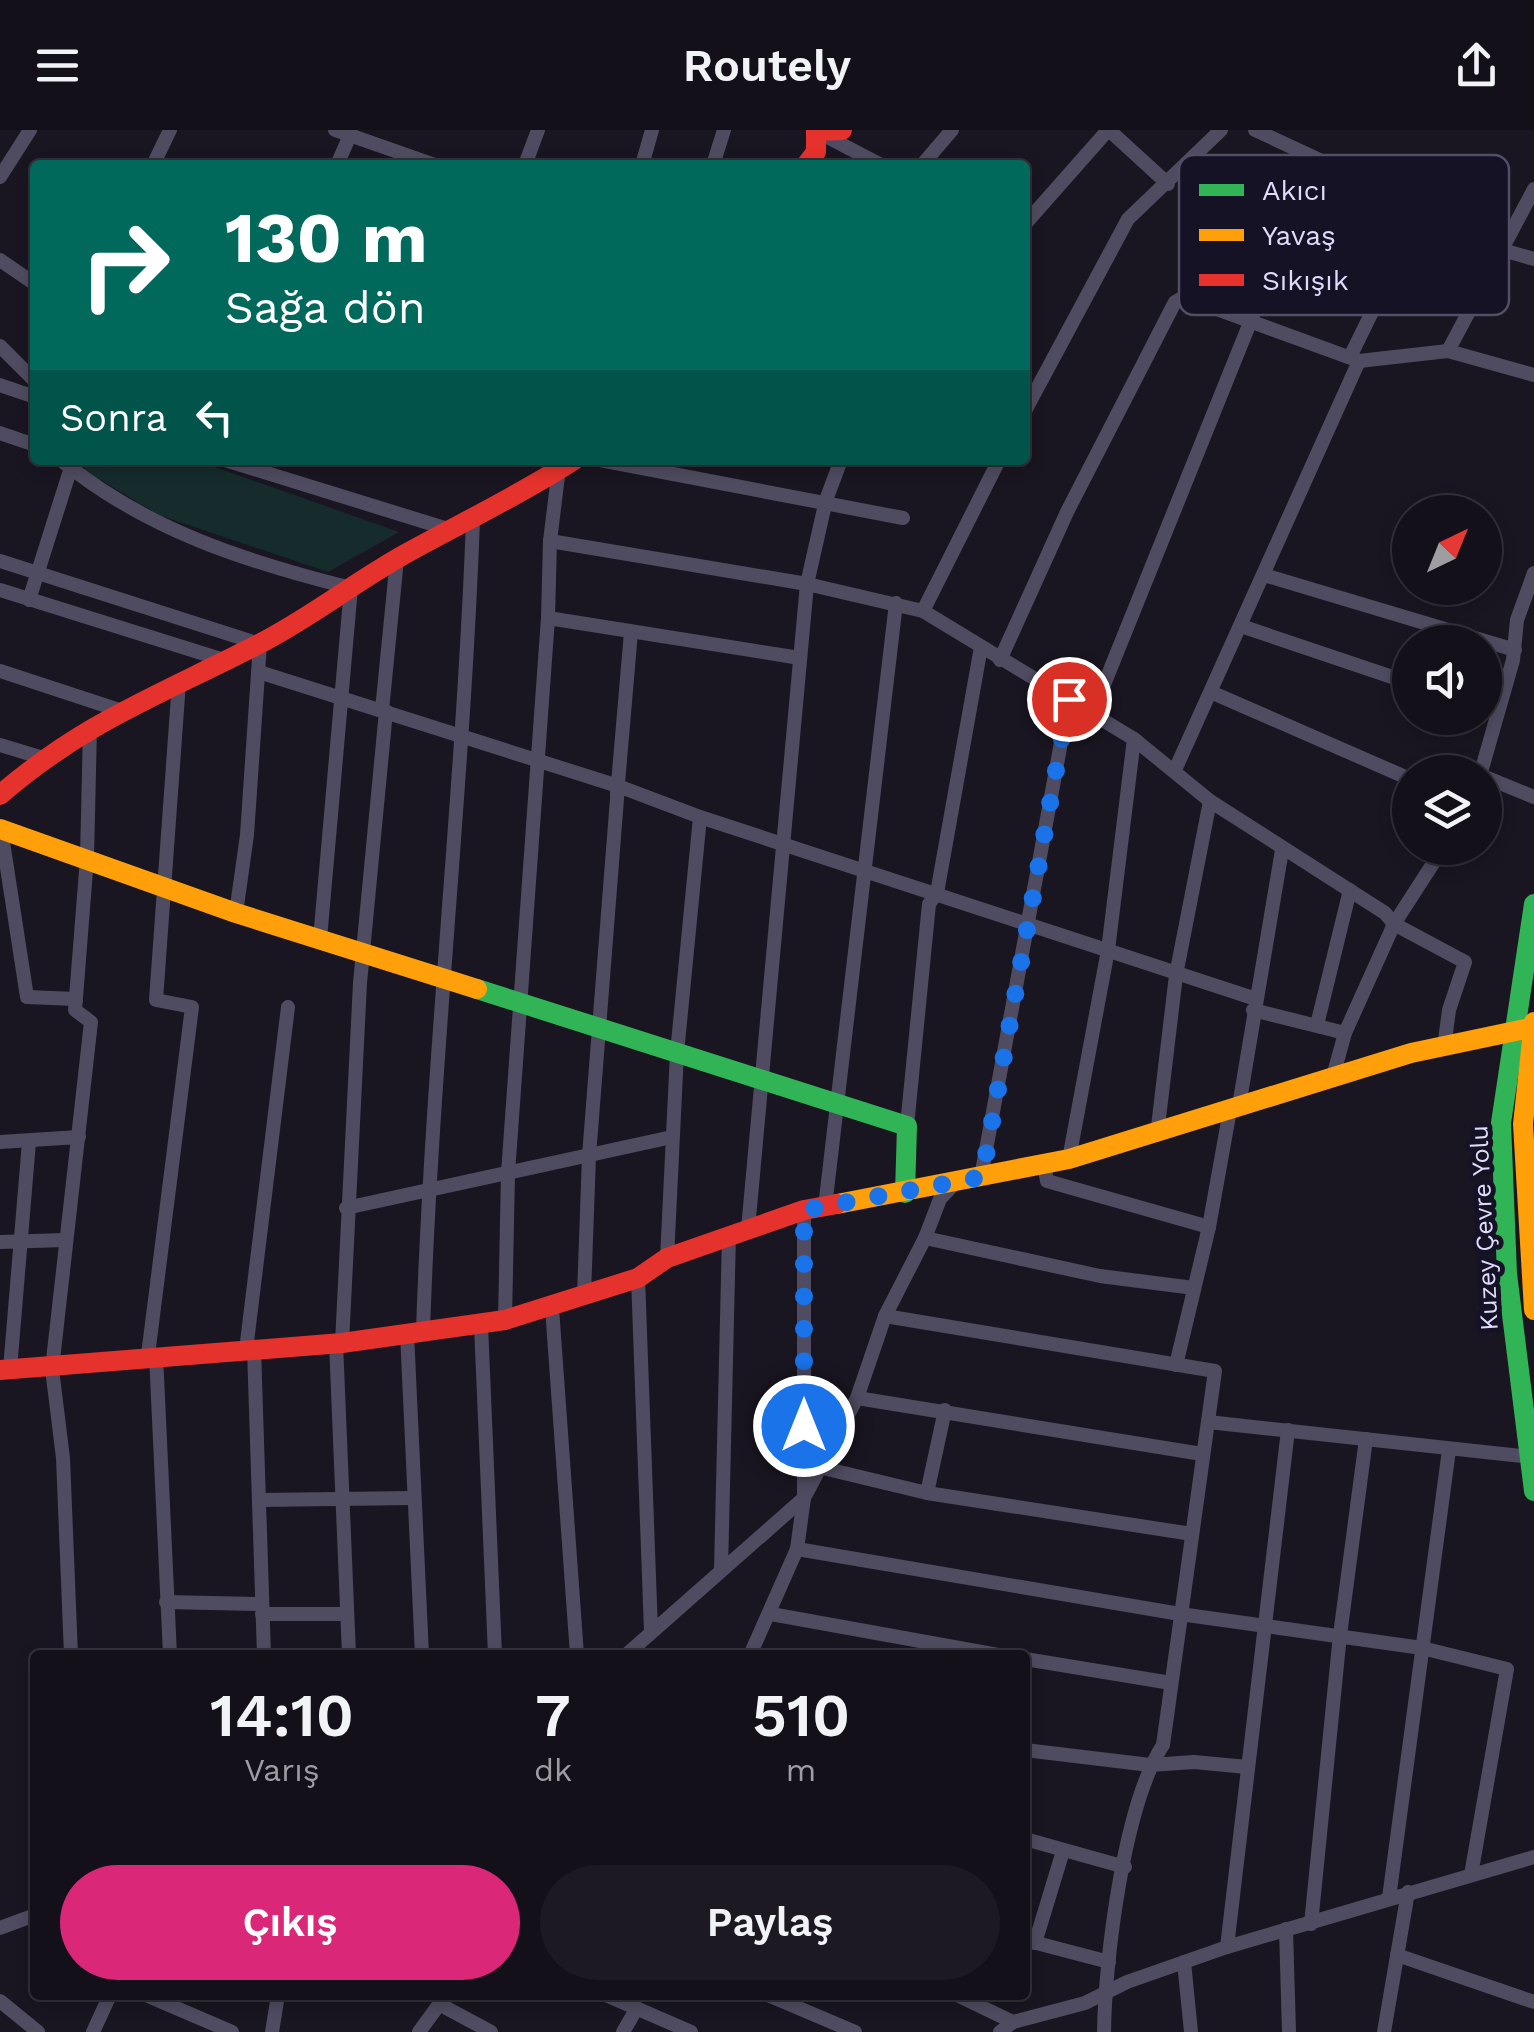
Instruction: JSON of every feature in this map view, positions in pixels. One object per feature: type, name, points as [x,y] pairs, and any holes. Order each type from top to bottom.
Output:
[{"type":"main road","points":[[810,160],[816,152],[815,130],[842,130]]},
{"type":"main road","points":[[0,795],[90,727],[260,644],[397,559],[515,498],[560,465]]},
{"type":"main road","points":[[1,829],[163,884],[236,914],[907,1126],[905,1193]]},
{"type":"main road","name":"Kuzey Çevre Yolu","points":[[1534,904],[1522,1124],[1534,1306]]},
{"type":"main road","points":[[5,1370],[52,1369],[152,1355],[339,1343],[505,1320],[638,1278],[668,1258],[814,1208],[1069,1158],[1157,1135],[1411,1053],[1529,1027]]},
{"type":"main road","name":"Kuzey Çevre Yolu","points":[[1529,1027],[1501,1123],[1507,1274],[1534,1491]]},
{"type":"street","points":[[155,160],[170,130]]},
{"type":"street","points":[[335,130],[422,160]]},
{"type":"street","points":[[527,160],[538,130]]},
{"type":"street","points":[[643,160],[652,130]]},
{"type":"street","points":[[715,160],[724,130]]},
{"type":"street","points":[[815,130],[872,160]]},
{"type":"street","points":[[926,160],[952,130]]},
{"type":"street","points":[[1030,218],[1108,130],[1168,184]]},
{"type":"street","points":[[1197,155],[1222,130]]},
{"type":"street","points":[[1255,130],[1306,155]]},
{"type":"street","points":[[0,178],[27,131]]},
{"type":"street","points":[[339,160],[350,132]]},
{"type":"street","points":[[1030,402],[1128,219],[1179,173]]},
{"type":"street","points":[[1509,232],[1534,189]]},
{"type":"street","points":[[1509,252],[1534,258]]},
{"type":"street","points":[[0,260],[30,281]]},
{"type":"street","points":[[1000,660],[1067,512],[1179,300]]},
{"type":"street","points":[[1234,315],[1354,359],[1448,352],[1534,375]]},
{"type":"street","points":[[1093,712],[1252,315]]},
{"type":"street","points":[[1175,770],[1213,692],[1374,315]]},
{"type":"street","points":[[1448,352],[1466,315]]},
{"type":"street","points":[[0,346],[30,376]]},
{"type":"street","points":[[0,385],[30,395]]},
{"type":"street","points":[[0,433],[30,443]]},
{"type":"street","points":[[29,600],[68,465]]},
{"type":"street","points":[[72,465],[150,521],[267,567],[352,588],[339,695],[320,939]]},
{"type":"street","points":[[255,465],[452,530]]},
{"type":"street","points":[[505,1320],[508,1173],[548,618],[550,541],[563,465]]},
{"type":"street","points":[[628,465],[826,500],[903,518]]},
{"type":"street","points":[[721,1570],[739,1232],[760,1079],[806,584],[826,500],[839,465]]},
{"type":"street","points":[[922,611],[996,465]]},
{"type":"street","points":[[422,1650],[413,1498],[415,1332],[444,978],[473,520]]},
{"type":"street","points":[[550,541],[806,584],[922,611],[1093,712],[1282,850],[1350,890],[1394,924],[1465,962],[1450,1010],[1444,1048]]},
{"type":"street","points":[[349,1650],[340,1500],[339,1343],[363,952],[397,559]]},
{"type":"street","points":[[0,560],[260,644],[247,835],[236,914]]},
{"type":"street","points":[[1502,683],[1514,650],[1517,620],[1534,573]]},
{"type":"street","points":[[1264,575],[1514,650]]},
{"type":"street","points":[[0,590],[227,661]]},
{"type":"street","points":[[753,1650],[797,1549],[804,1498],[814,1208],[837,1105],[896,603]]},
{"type":"street","points":[[548,618],[800,658]]},
{"type":"street","points":[[1241,626],[1392,677]]},
{"type":"street","points":[[584,1295],[598,1027],[631,632]]},
{"type":"street","points":[[907,1126],[928,904],[938,894],[981,647]]},
{"type":"street","points":[[0,670],[119,710]]},
{"type":"street","points":[[259,672],[618,786],[1344,1033]]},
{"type":"street","points":[[170,1650],[152,1355],[192,1007],[156,1000],[179,682]]},
{"type":"street","points":[[1213,692],[1392,771]]},
{"type":"street","points":[[982,1177],[1069,699]]},
{"type":"street","points":[[71,1650],[63,1458],[52,1369],[92,1022],[75,1010],[87,858],[90,727]]},
{"type":"street","points":[[1069,1158],[1108,950],[1134,739]]},
{"type":"street","points":[[0,745],[44,758]]},
{"type":"street","points":[[1502,783],[1534,797]]},
{"type":"street","points":[[1157,1135],[1176,975],[1210,801]]},
{"type":"street","points":[[668,1258],[677,1054],[700,817]]},
{"type":"street","points":[[1,829],[27,996],[76,998]]},
{"type":"street","points":[[1176,1365],[1234,1108],[1282,850]]},
{"type":"street","points":[[1332,1081],[1344,1033],[1394,924],[1432,865]]},
{"type":"street","points":[[1317,1025],[1350,890]]},
{"type":"street","points":[[264,1650],[250,1350],[288,1006]]},
{"type":"street","points":[[0,1142],[78,1138]]},
{"type":"street","points":[[346,1208],[672,1138]]},
{"type":"street","points":[[5,1370],[30,1142]]},
{"type":"street","points":[[1044,1164],[1047,1181],[1209,1227]]},
{"type":"street","points":[[631,1650],[804,1498],[857,1398],[885,1316],[925,1238],[940,1198],[955,1183]]},
{"type":"street","points":[[925,1238],[1100,1276],[1194,1288]]},
{"type":"street","points":[[0,1242],[65,1240]]},
{"type":"street","points":[[638,1278],[651,1632]]},
{"type":"street","points":[[552,1308],[577,1650]]},
{"type":"street","points":[[885,1316],[1215,1371],[1163,1744],[1150,1765],[1125,1867],[1104,1993],[1104,2032]]},
{"type":"street","points":[[481,1325],[495,1650]]},
{"type":"street","points":[[857,1398],[1202,1454]]},
{"type":"street","points":[[927,1492],[945,1410]]},
{"type":"street","points":[[1208,1422],[1530,1457]]},
{"type":"street","points":[[1228,1947],[1262,1625],[1288,1430]]},
{"type":"street","points":[[1311,1924],[1340,1636],[1366,1439]]},
{"type":"street","points":[[1388,1898],[1450,1450]]},
{"type":"street","points":[[822,1468],[927,1492],[1192,1534]]},
{"type":"street","points":[[258,1500],[413,1498]]},
{"type":"street","points":[[797,1549],[1180,1614],[1422,1648],[1507,1670],[1471,1876]]},
{"type":"street","points":[[166,1602],[345,1614]]},
{"type":"street","points":[[771,1614],[970,1650]]},
{"type":"street","points":[[1030,1661],[1171,1683]]},
{"type":"street","points":[[1030,1751],[1150,1765],[1194,1762],[1247,1767]]},
{"type":"street","points":[[1030,1841],[1125,1867]]},
{"type":"street","points":[[1063,1851],[1030,1941],[1109,1962]]},
{"type":"street","points":[[1000,2032],[1013,2022],[1085,2003],[1228,1947],[1534,1857]]},
{"type":"street","points":[[1384,2032],[1408,1892]]},
{"type":"street","points":[[0,1928],[30,1917]]},
{"type":"street","points":[[1286,1929],[1289,2032]]},
{"type":"street","points":[[1397,1956],[1534,2002]]},
{"type":"street","points":[[1184,1962],[1191,2032]]},
{"type":"street","points":[[93,2032],[108,2000]]},
{"type":"street","points":[[158,2000],[232,2032]]},
{"type":"street","points":[[272,2032],[277,2000]]},
{"type":"street","points":[[420,2032],[441,2000]]},
{"type":"street","points":[[443,2000],[491,2032]]},
{"type":"street","points":[[618,2000],[691,2032]]},
{"type":"street","points":[[780,2000],[855,2032]]},
{"type":"street","points":[[967,2000],[1013,2022]]},
{"type":"street","points":[[0,2002],[38,2032]]},
{"type":"street","points":[[623,2032],[637,2008]]},
{"type":"green space","points":[[85,465],[209,465],[399,532],[328,572],[159,515],[84,470]]},
{"type":"traffic: fast","points":[[1534,904],[1501,1123],[1507,1274],[1534,1491]]},
{"type":"traffic: fast","points":[[477,989],[907,1126],[905,1193]]},
{"type":"traffic: slow","points":[[0,829],[236,913],[477,989]]},
{"type":"traffic: slow","points":[[1534,1022],[1523,1124],[1534,1310]]},
{"type":"traffic: slow","points":[[837,1204],[1069,1159],[1411,1053],[1525,1029]]},
{"type":"traffic: jam","points":[[810,160],[816,152],[816,131],[842,130]]},
{"type":"traffic: jam","points":[[0,795],[93,729],[276,635],[388,564],[566,465]]},
{"type":"traffic: jam","points":[[0,1370],[342,1343],[505,1320],[638,1278],[667,1258],[804,1210],[837,1204]]},
{"type":"route","points":[[804,1426],[804,1210],[982,1177],[1069,699]]}]
